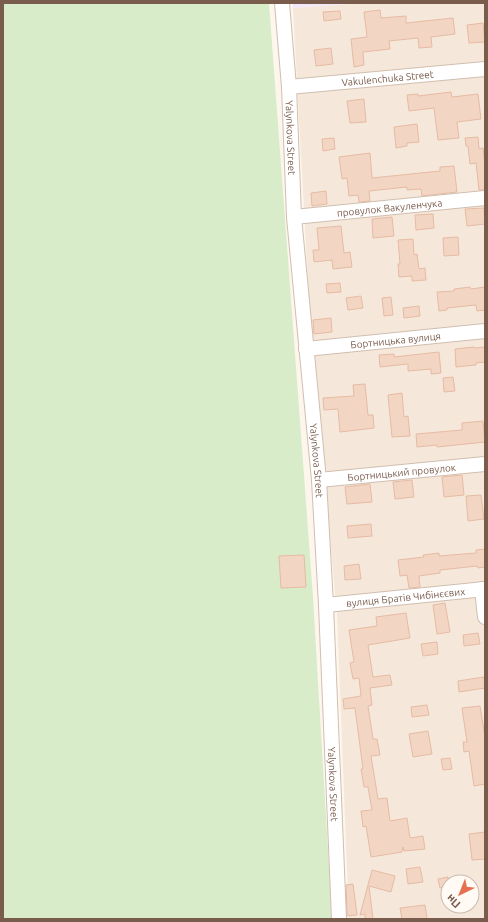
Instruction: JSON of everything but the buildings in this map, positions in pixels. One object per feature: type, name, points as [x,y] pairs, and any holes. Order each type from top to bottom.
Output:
[{"type":"street","name":"Yalynkova Street","points":[[282,3],[289,87],[294,217],[319,480],[326,605],[339,919]]},
{"type":"street","name":"Vakulenchuka Street","points":[[289,87],[485,69]]},
{"type":"street","name":"провулок Вакуленчука","points":[[294,217],[485,198]]},
{"type":"street","name":"Бортницька вулиця","points":[[306,349],[485,331]]},
{"type":"street","name":"Бортницький провулок","points":[[319,480],[485,464]]},
{"type":"street","name":"вулиця Братів Чибінєєвих","points":[[326,605],[483,589]]},
{"type":"street","points":[[483,589],[485,617]]},
{"type":"shaded area","points":[[293,3],[361,3],[293,8]]},
{"type":"shaded area","points":[[361,3],[485,3],[485,919],[349,919],[337,615],[310,320],[293,8]]},
{"type":"green space","points":[[3,3],[269,3],[313,597],[332,919],[3,919]]}]
